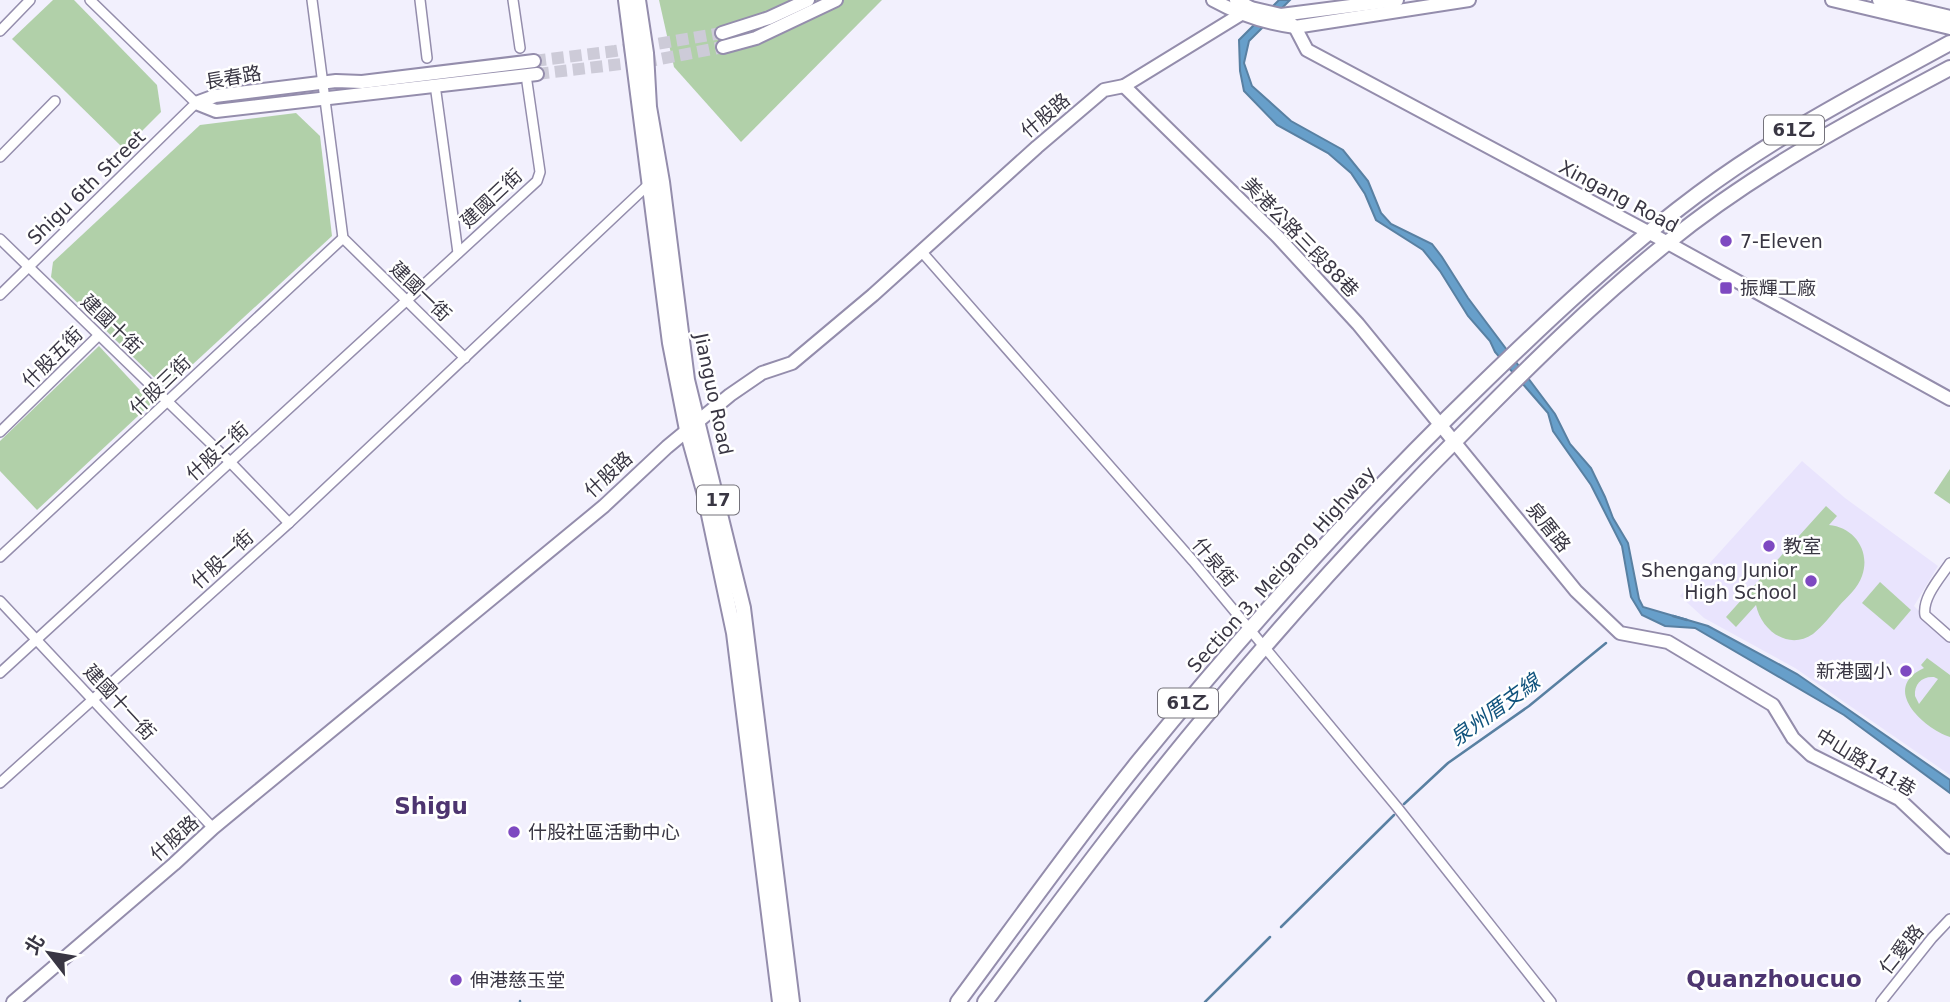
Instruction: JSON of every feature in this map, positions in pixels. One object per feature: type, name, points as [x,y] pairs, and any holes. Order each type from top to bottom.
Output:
[{"type":"main road","name":"Jianguo Road","points":[[626,0],[670,343],[687,430],[704,491],[734,633],[792,1002]]},
{"type":"main road","name":"Jianguo Road","points":[[638,0],[646,53],[649,107],[662,182],[687,380],[743,608],[780,1002]]},
{"type":"main road","name":"61乙","points":[[1648,232],[1761,150],[1834,106],[1950,43]]},
{"type":"main road","name":"61乙","points":[[1667,243],[1782,163],[1852,120],[1950,68]]},
{"type":"main road","name":"Section 3, Meigang Highway","points":[[958,1002],[1098,814],[1249,630],[1343,525],[1509,358],[1588,283],[1648,232]]},
{"type":"main road","name":"Section 3, Meigang Highway","points":[[985,1002],[1163,768],[1263,647],[1407,488],[1521,374],[1667,243]]},
{"type":"street","points":[[0,32],[30,0]]},
{"type":"street","points":[[90,0],[196,103]]},
{"type":"street","points":[[312,0],[343,238]]},
{"type":"street","points":[[420,0],[427,58]]},
{"type":"street","points":[[513,0],[520,48]]},
{"type":"street","points":[[722,33],[769,18],[808,0]]},
{"type":"street","points":[[723,47],[756,38],[836,0]]},
{"type":"street","points":[[1213,0],[1263,14],[1397,0]]},
{"type":"street","points":[[1236,0],[1263,14]]},
{"type":"street","points":[[1295,27],[1469,0]]},
{"type":"street","points":[[1832,0],[1950,29]]},
{"type":"street","points":[[1880,0],[1950,17]]},
{"type":"street","name":"什股路","points":[[13,1002],[213,828],[604,506],[687,430],[762,373],[792,363],[1104,90],[1124,86],[1263,14]]},
{"type":"street","name":"Xingang Road","points":[[1263,14],[1295,27],[1307,50],[1648,232],[1950,399]]},
{"type":"street","name":"長春路","points":[[196,103],[215,96],[336,81],[362,82],[533,72]]},
{"type":"street","name":"長春路","points":[[196,103],[216,111],[533,72]]},
{"type":"street","name":"建國三街","points":[[458,253],[537,181],[540,172],[533,72]]},
{"type":"street","name":"美港公路三段88巷","points":[[1124,86],[1278,237],[1358,324],[1455,441]]},
{"type":"street","points":[[436,92],[458,253]]},
{"type":"street","points":[[0,157],[55,101]]},
{"type":"street","name":"Shigu 6th Street","points":[[0,295],[196,103]]},
{"type":"street","points":[[465,358],[649,184]]},
{"type":"street","name":"建國一街","points":[[343,238],[465,358]]},
{"type":"street","name":"什股三街","points":[[0,557],[343,238]]},
{"type":"street","name":"建國十街","points":[[0,239],[230,462],[289,523]]},
{"type":"street","name":"什泉街","points":[[922,251],[1193,561],[1397,807],[1551,1002]]},
{"type":"street","name":"什股二街","points":[[0,673],[458,253]]},
{"type":"street","name":"什股五街","points":[[0,432],[98,336]]},
{"type":"street","name":"什股一街","points":[[0,783],[289,523],[465,358]]},
{"type":"street","name":"泉厝路","points":[[1455,441],[1576,591],[1620,633]]},
{"type":"street","points":[[1950,563],[1927,599],[1926,615],[1950,637]]},
{"type":"street","name":"建國十一街","points":[[0,601],[213,828]]},
{"type":"street","name":"中山路141巷","points":[[1620,633],[1668,642],[1773,705],[1793,738],[1811,755],[1899,799],[1950,847]]},
{"type":"street","name":"仁愛路","points":[[1881,1002],[1950,919]]},
{"type":"shaded area","name":"Shengang Junior High School","points":[[1802,461],[1845,498],[1938,566],[1914,606],[1950,642],[1950,775],[1795,668],[1704,618],[1680,596]]},
{"type":"green space","points":[[53,0],[74,0],[157,85],[161,112],[124,149],[12,39]]},
{"type":"green space","points":[[659,0],[882,0],[741,142],[674,67]]},
{"type":"green space","points":[[296,113],[320,136],[332,236],[166,389],[51,277],[53,262],[200,125]]},
{"type":"green space","points":[[99,346],[152,403],[37,510],[0,471],[0,441]]},
{"type":"green space","points":[[1950,469],[1950,504],[1934,493]]},
{"type":"green space","points":[[1826,506],[1837,516],[1829,525],[1853,535],[1862,549],[1864,567],[1855,588],[1820,628],[1804,639],[1785,639],[1777,635],[1764,622],[1756,605],[1736,627],[1726,617]]},
{"type":"green space","points":[[1880,582],[1911,610],[1894,630],[1862,603]]},
{"type":"green space","points":[[1927,658],[1950,675],[1950,737],[1928,725],[1910,707],[1906,686],[1911,676],[1924,668],[1921,665]],"holes":[[[1926,678],[1938,679],[1919,704],[1915,696],[1917,684]]]},
{"type":"water","points":[[1279,0],[1290,0],[1249,41],[1244,63],[1252,86],[1291,121],[1343,150],[1368,181],[1381,213],[1391,224],[1432,244],[1442,257],[1468,298],[1555,414],[1570,444],[1591,468],[1613,518],[1628,543],[1643,607],[1708,626],[1797,674],[1950,780],[1950,793],[1844,715],[1695,628],[1665,626],[1642,615],[1631,597],[1622,546],[1591,485],[1553,431],[1548,413],[1495,352],[1490,341],[1468,316],[1440,271],[1423,250],[1376,220],[1365,194],[1351,173],[1328,153],[1277,125],[1244,91],[1239,40]]},
{"type":"waterway","points":[[1673,616],[1687,620]]},
{"type":"waterway","name":"泉州厝支線","points":[[1404,804],[1448,763],[1529,706],[1606,643]]},
{"type":"waterway","name":"泉州厝支線","points":[[1281,927],[1394,815]]},
{"type":"waterway","name":"泉州厝支線","points":[[1205,1002],[1270,937]]},
{"type":"tunnel","points":[[534,61],[722,33]]},
{"type":"tunnel","points":[[537,74],[655,60],[723,47]]},
{"type":"place","name":"7-Eleven","points":[[1726,241]]},
{"type":"place","name":"振輝工廠","points":[[1726,288]]},
{"type":"place","name":"教室","points":[[1769,546]]},
{"type":"place","name":"Shengang Junior High School","points":[[1811,581]]},
{"type":"place","name":"新港國小","points":[[1906,671]]},
{"type":"place","name":"什股社區活動中心","points":[[514,832]]},
{"type":"place","name":"伸港慈玉堂","points":[[456,980]]},
{"type":"district","name":"Shigu","points":[[431,806]]},
{"type":"district","name":"Quanzhoucuo","points":[[1774,979]]}]
